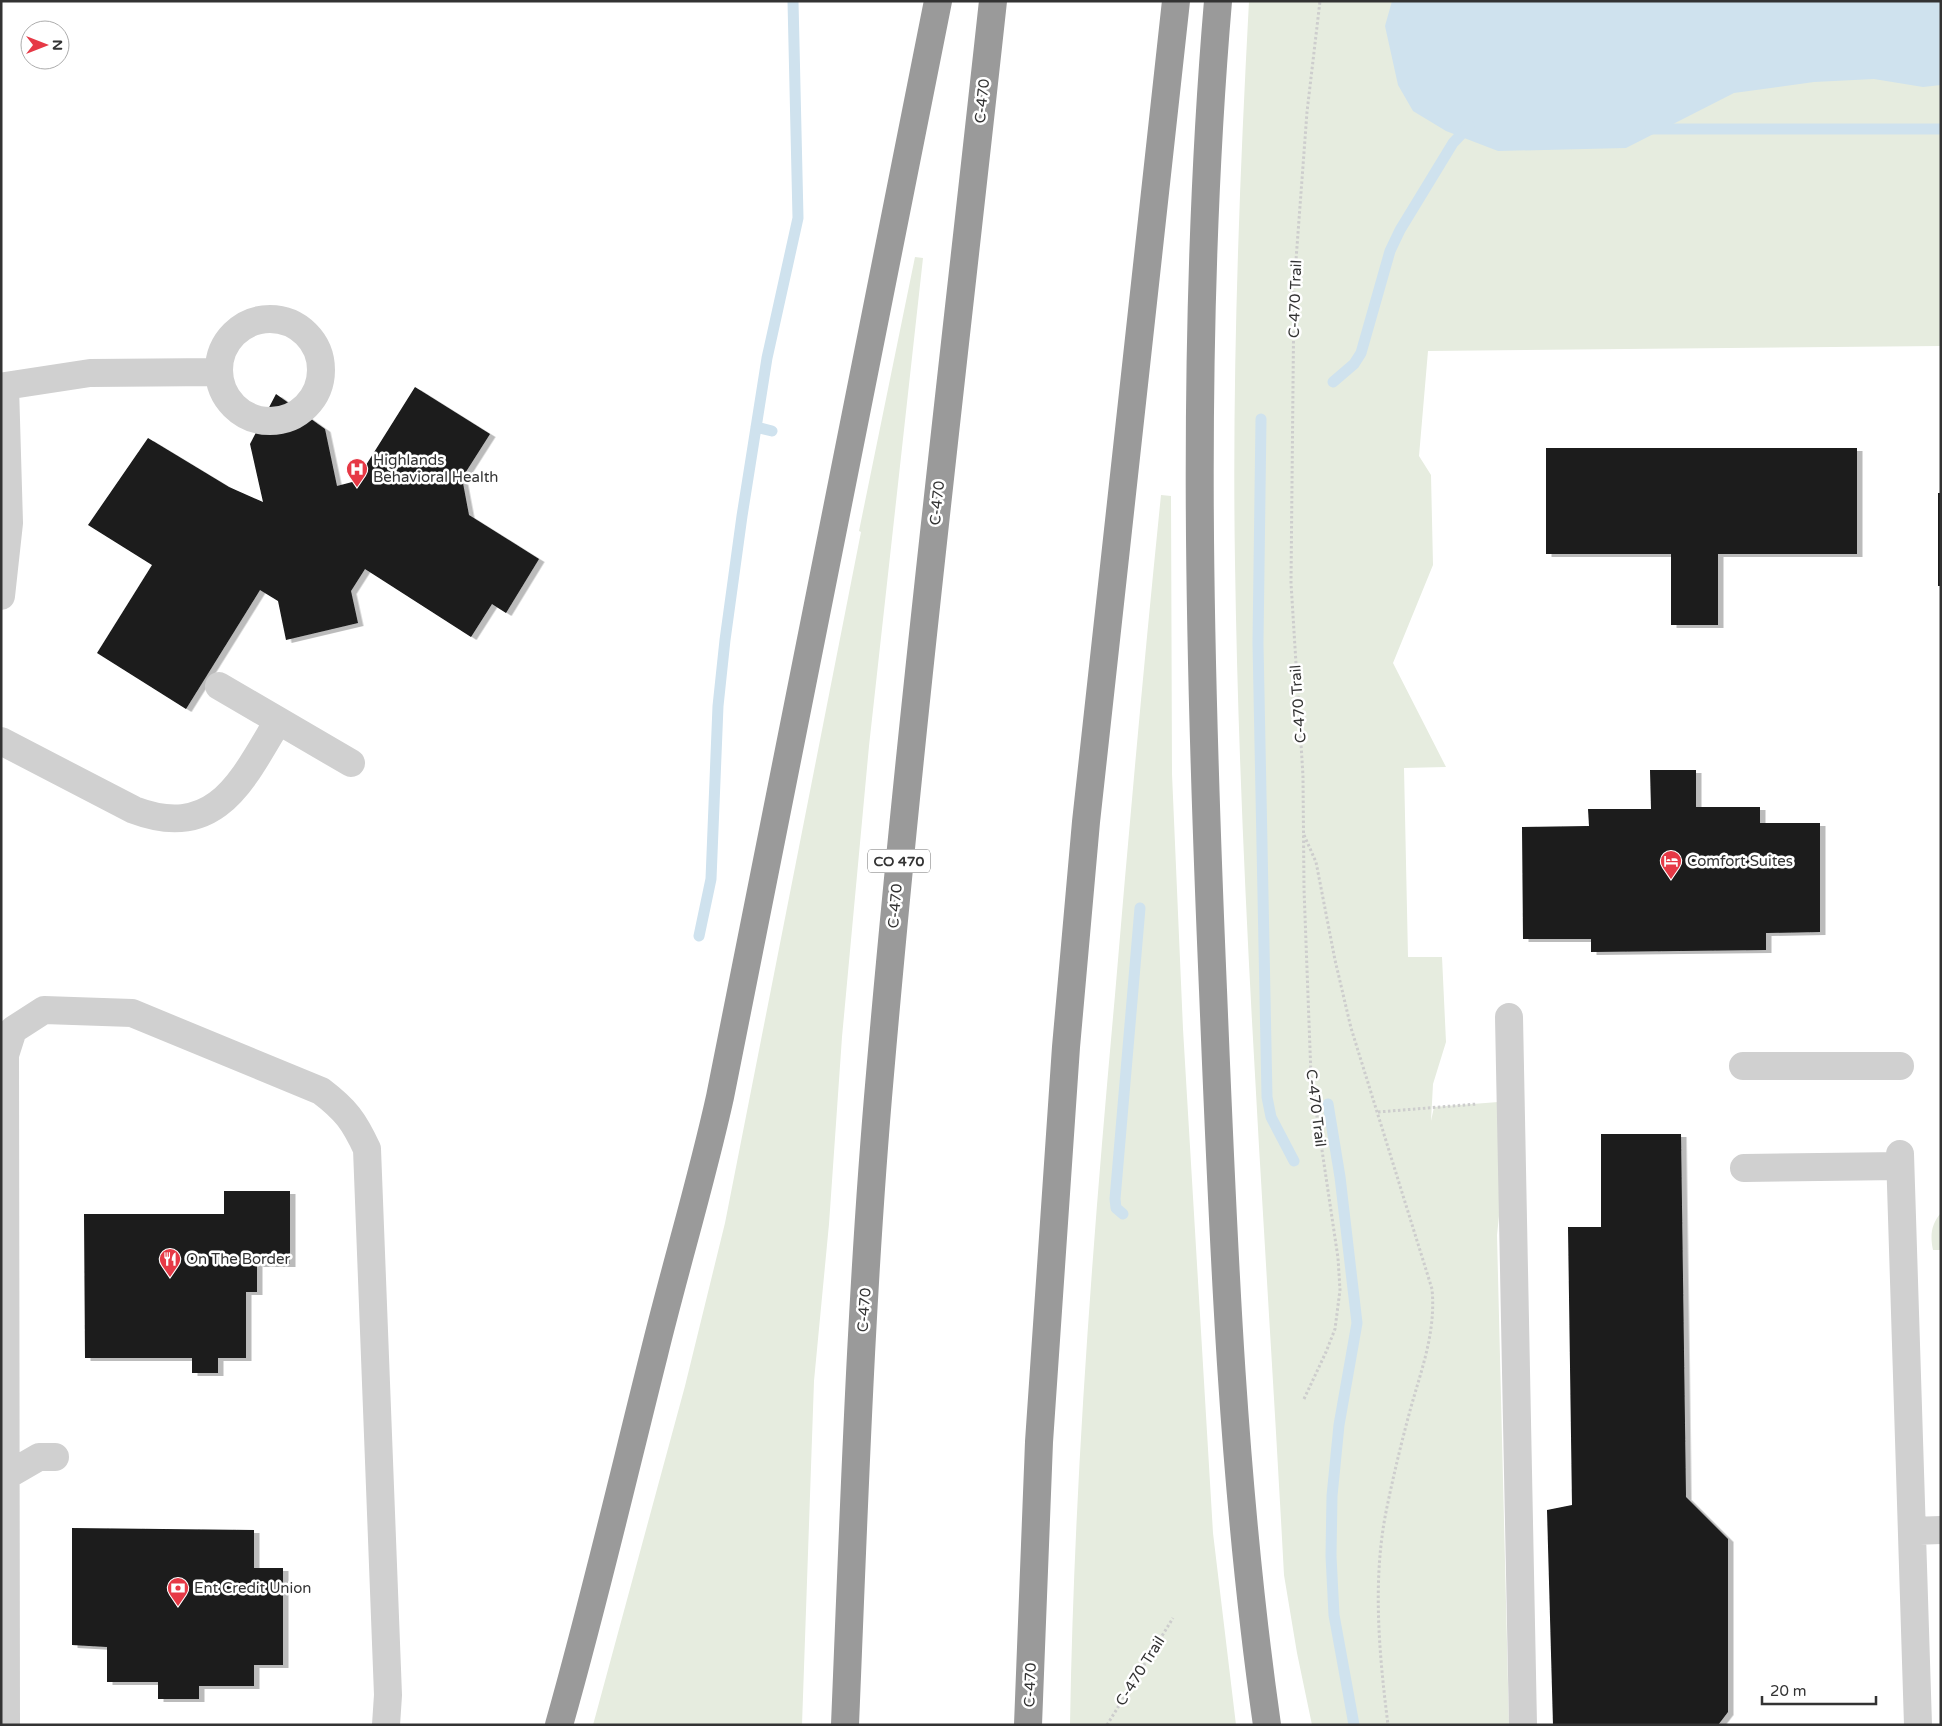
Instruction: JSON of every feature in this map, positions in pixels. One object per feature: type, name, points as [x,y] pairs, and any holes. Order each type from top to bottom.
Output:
[{"type":"highway","points":[[560,1725],[591,1615],[654,1352],[685,1241],[718,1106],[938,1]]},
{"type":"highway","name":"C-470","points":[[845,1725],[856,1446],[880,1078],[906,783],[993,1]]},
{"type":"highway","name":"C-470","points":[[1028,1725],[1040,1442],[1066,1047],[1088,813],[1176,1]]},
{"type":"highway","points":[[1218,1],[1203,225],[1200,535],[1203,744],[1232,1381],[1243,1522],[1267,1725]]},
{"type":"lane","points":[[1,596],[9,523],[5,386],[90,373],[219,372]]},
{"type":"lane","points":[[219,686],[351,763]]},
{"type":"lane","points":[[1,741],[134,810],[169,819],[186,818],[200,816],[218,805],[232,793],[278,721]]},
{"type":"lane","points":[[6,1725],[3,1478],[5,1055],[14,1030],[44,1010],[111,1010],[132,1013],[321,1091],[343,1107],[358,1128],[367,1149],[388,1695],[386,1725]]},
{"type":"lane","points":[[1509,1017],[1523,1725]]},
{"type":"lane","points":[[1743,1066],[1900,1066]]},
{"type":"lane","points":[[1744,1168],[1900,1160],[1918,1725]]},
{"type":"lane","points":[[3,1478],[39,1457],[55,1457]]},
{"type":"lane","points":[[1912,1531],[1941,1530]]},
{"type":"path","name":"C-470 Trail","points":[[1304,1399],[1335,1328],[1340,1290],[1338,1258],[1312,1094],[1303,776],[1291,584],[1294,287],[1307,121],[1320,1]]},
{"type":"path","points":[[1304,835],[1316,862],[1346,1007],[1428,1269],[1433,1303],[1432,1332],[1410,1411],[1381,1541],[1378,1603],[1382,1672],[1388,1725]]},
{"type":"path","points":[[1378,1112],[1511,1102]]},
{"type":"path","name":"C-470 Trail","points":[[1106,1725],[1173,1618]]},
{"type":"shaded area","points":[[1249,1],[1941,1],[1941,346],[1428,351],[1419,456],[1431,475],[1433,565],[1393,663],[1446,767],[1404,768],[1408,957],[1442,957],[1446,1042],[1433,1084],[1431,1121],[1434,1107],[1511,1101],[1497,1235],[1509,1725],[1312,1725],[1297,1653],[1284,1575],[1248,943],[1242,816],[1235,563],[1235,352],[1239,212]]},
{"type":"shaded area","points":[[915,257],[923,258],[869,746],[842,1037],[829,1224],[814,1381],[802,1725],[593,1725],[685,1386],[725,1223],[861,532],[859,531]]},
{"type":"shaded area","points":[[1161,495],[1171,496],[1172,774],[1183,1029],[1213,1533],[1236,1725],[1070,1725],[1080,1451],[1092,1268],[1131,807]]},
{"type":"shaded area","points":[[1941,1213],[1941,1250],[1933,1250],[1932,1230],[1935,1221]]},
{"type":"water","points":[[1392,1],[1941,1],[1941,85],[1923,87],[1874,79],[1814,82],[1734,93],[1626,148],[1498,151],[1446,131],[1413,111],[1398,85],[1385,26]]},
{"type":"building","name":"Highlands Behavioral Health","points":[[415,387],[490,434],[462,478],[469,515],[539,559],[506,613],[492,604],[471,637],[365,569],[351,591],[358,623],[286,640],[278,601],[260,590],[186,709],[97,653],[152,565],[88,525],[148,438],[229,487],[263,502],[250,444],[276,394],[325,429],[337,486],[356,481]]},
{"type":"building","points":[[1546,448],[1857,448],[1857,554],[1718,554],[1718,625],[1671,625],[1671,554],[1546,554]]},
{"type":"building","points":[[1938,493],[1941,493],[1941,586],[1938,586]]},
{"type":"building","name":"Comfort Suites","points":[[1650,770],[1696,770],[1696,807],[1760,807],[1760,823],[1820,823],[1820,932],[1766,933],[1766,950],[1591,952],[1591,939],[1523,939],[1522,827],[1589,826],[1588,809],[1651,809]]},
{"type":"building","points":[[1601,1134],[1681,1134],[1686,1497],[1728,1539],[1728,1712],[1718,1725],[1553,1725],[1547,1510],[1572,1505],[1568,1227],[1601,1227]]},
{"type":"building","name":"On The Border","points":[[224,1191],[290,1191],[290,1264],[257,1264],[257,1292],[246,1292],[246,1358],[218,1358],[218,1373],[192,1373],[192,1358],[85,1358],[84,1214],[224,1214]]},
{"type":"building","name":"Ent Credit Union","points":[[72,1528],[254,1530],[254,1568],[283,1568],[283,1665],[254,1665],[254,1686],[199,1686],[199,1699],[158,1699],[158,1682],[107,1682],[107,1647],[72,1645]]},
{"type":"waterway","points":[[699,936],[711,879],[718,706],[742,516],[767,358],[798,218],[793,1]]},
{"type":"waterway","points":[[1333,382],[1354,364],[1361,353],[1390,251],[1400,230],[1453,143],[1469,126]]},
{"type":"waterway","points":[[1650,129],[1941,129]]},
{"type":"waterway","points":[[1261,419],[1258,643],[1267,1097],[1271,1117],[1294,1161]]},
{"type":"waterway","points":[[756,427],[772,431]]},
{"type":"waterway","points":[[1123,1214],[1116,1208],[1115,1199],[1140,908]]},
{"type":"waterway","points":[[1328,1104],[1340,1177],[1357,1323],[1339,1425],[1332,1496],[1331,1556],[1334,1615],[1354,1725]]},
{"type":"place","name":"Highlands Behavioral Health","points":[[357,488]]},
{"type":"place","name":"Comfort Suites","points":[[1671,880]]},
{"type":"place","name":"On The Border","points":[[170,1278]]},
{"type":"place","name":"Ent Credit Union","points":[[178,1607]]}]
